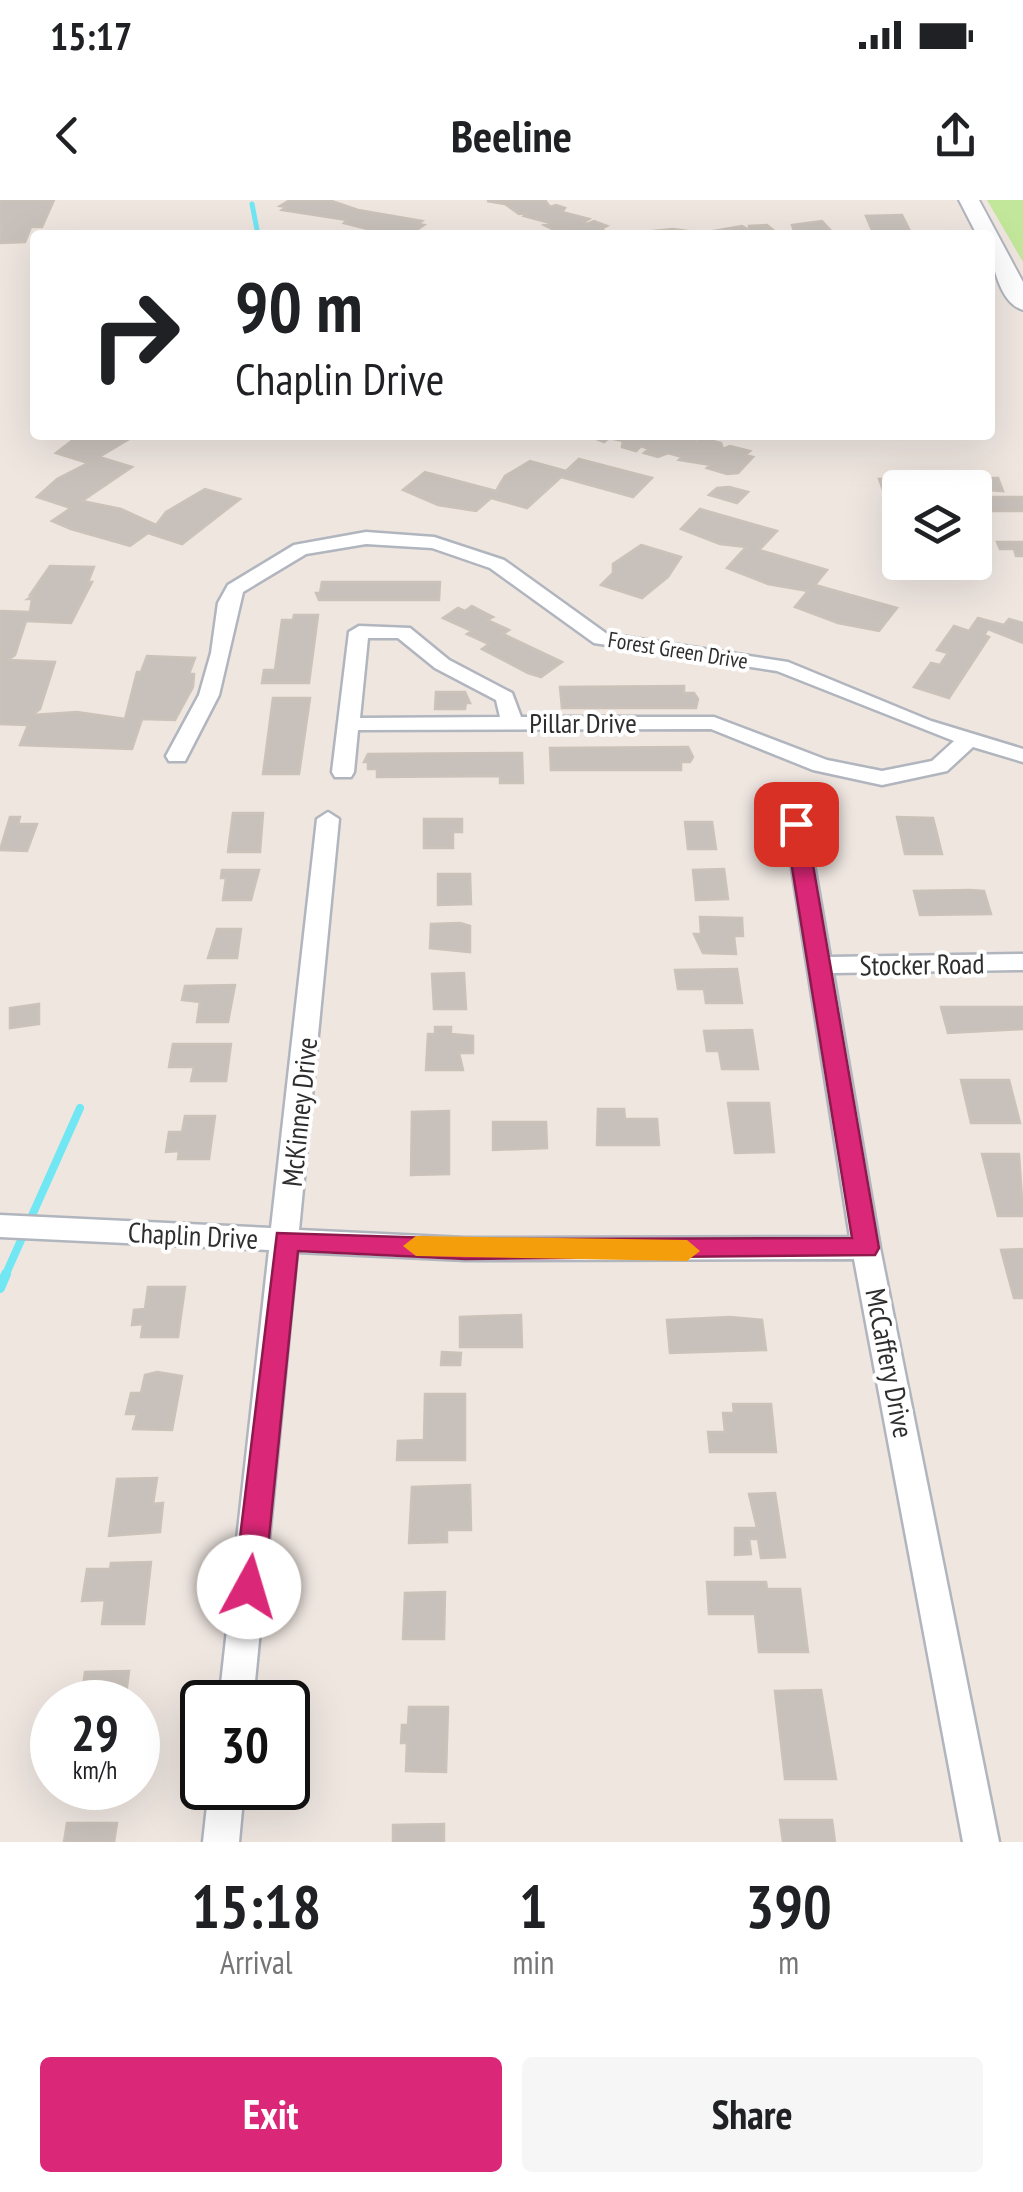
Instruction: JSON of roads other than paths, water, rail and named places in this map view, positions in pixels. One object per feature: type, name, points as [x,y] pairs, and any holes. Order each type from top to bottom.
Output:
[{"type":"main road","points":[[969,200],[985,230]]},
{"type":"main road","points":[[995,249],[1023,303]]},
{"type":"street","name":"Forest Green Drive","points":[[177,756],[209,695],[221,652],[228,603],[235,589],[301,549],[366,538],[434,543],[499,565],[601,639],[780,666],[968,740],[1023,756]]},
{"type":"street","name":"Pillar Drive","points":[[343,772],[359,632],[403,632],[442,664],[505,697],[512,722],[714,723],[821,765],[882,778],[939,766],[968,740]]},
{"type":"street","points":[[348,724],[512,722]]},
{"type":"street","name":"McKinney Drive","points":[[238,1680],[328,819]]},
{"type":"street","name":"McCaffery Drive","points":[[796,824],[866,1248],[981,1842]]},
{"type":"street","name":"Stocker Road","points":[[822,965],[1023,962]]},
{"type":"street","name":"Chaplin Drive","points":[[0,1226],[465,1249],[866,1248]]},
{"type":"street","points":[[221,1842],[225,1810]]},
{"type":"waterway","points":[[252,204],[257,230]]},
{"type":"waterway","points":[[5,1276],[80,1108]]},
{"type":"waterway","points":[[0,1288],[6,1274]]}]
